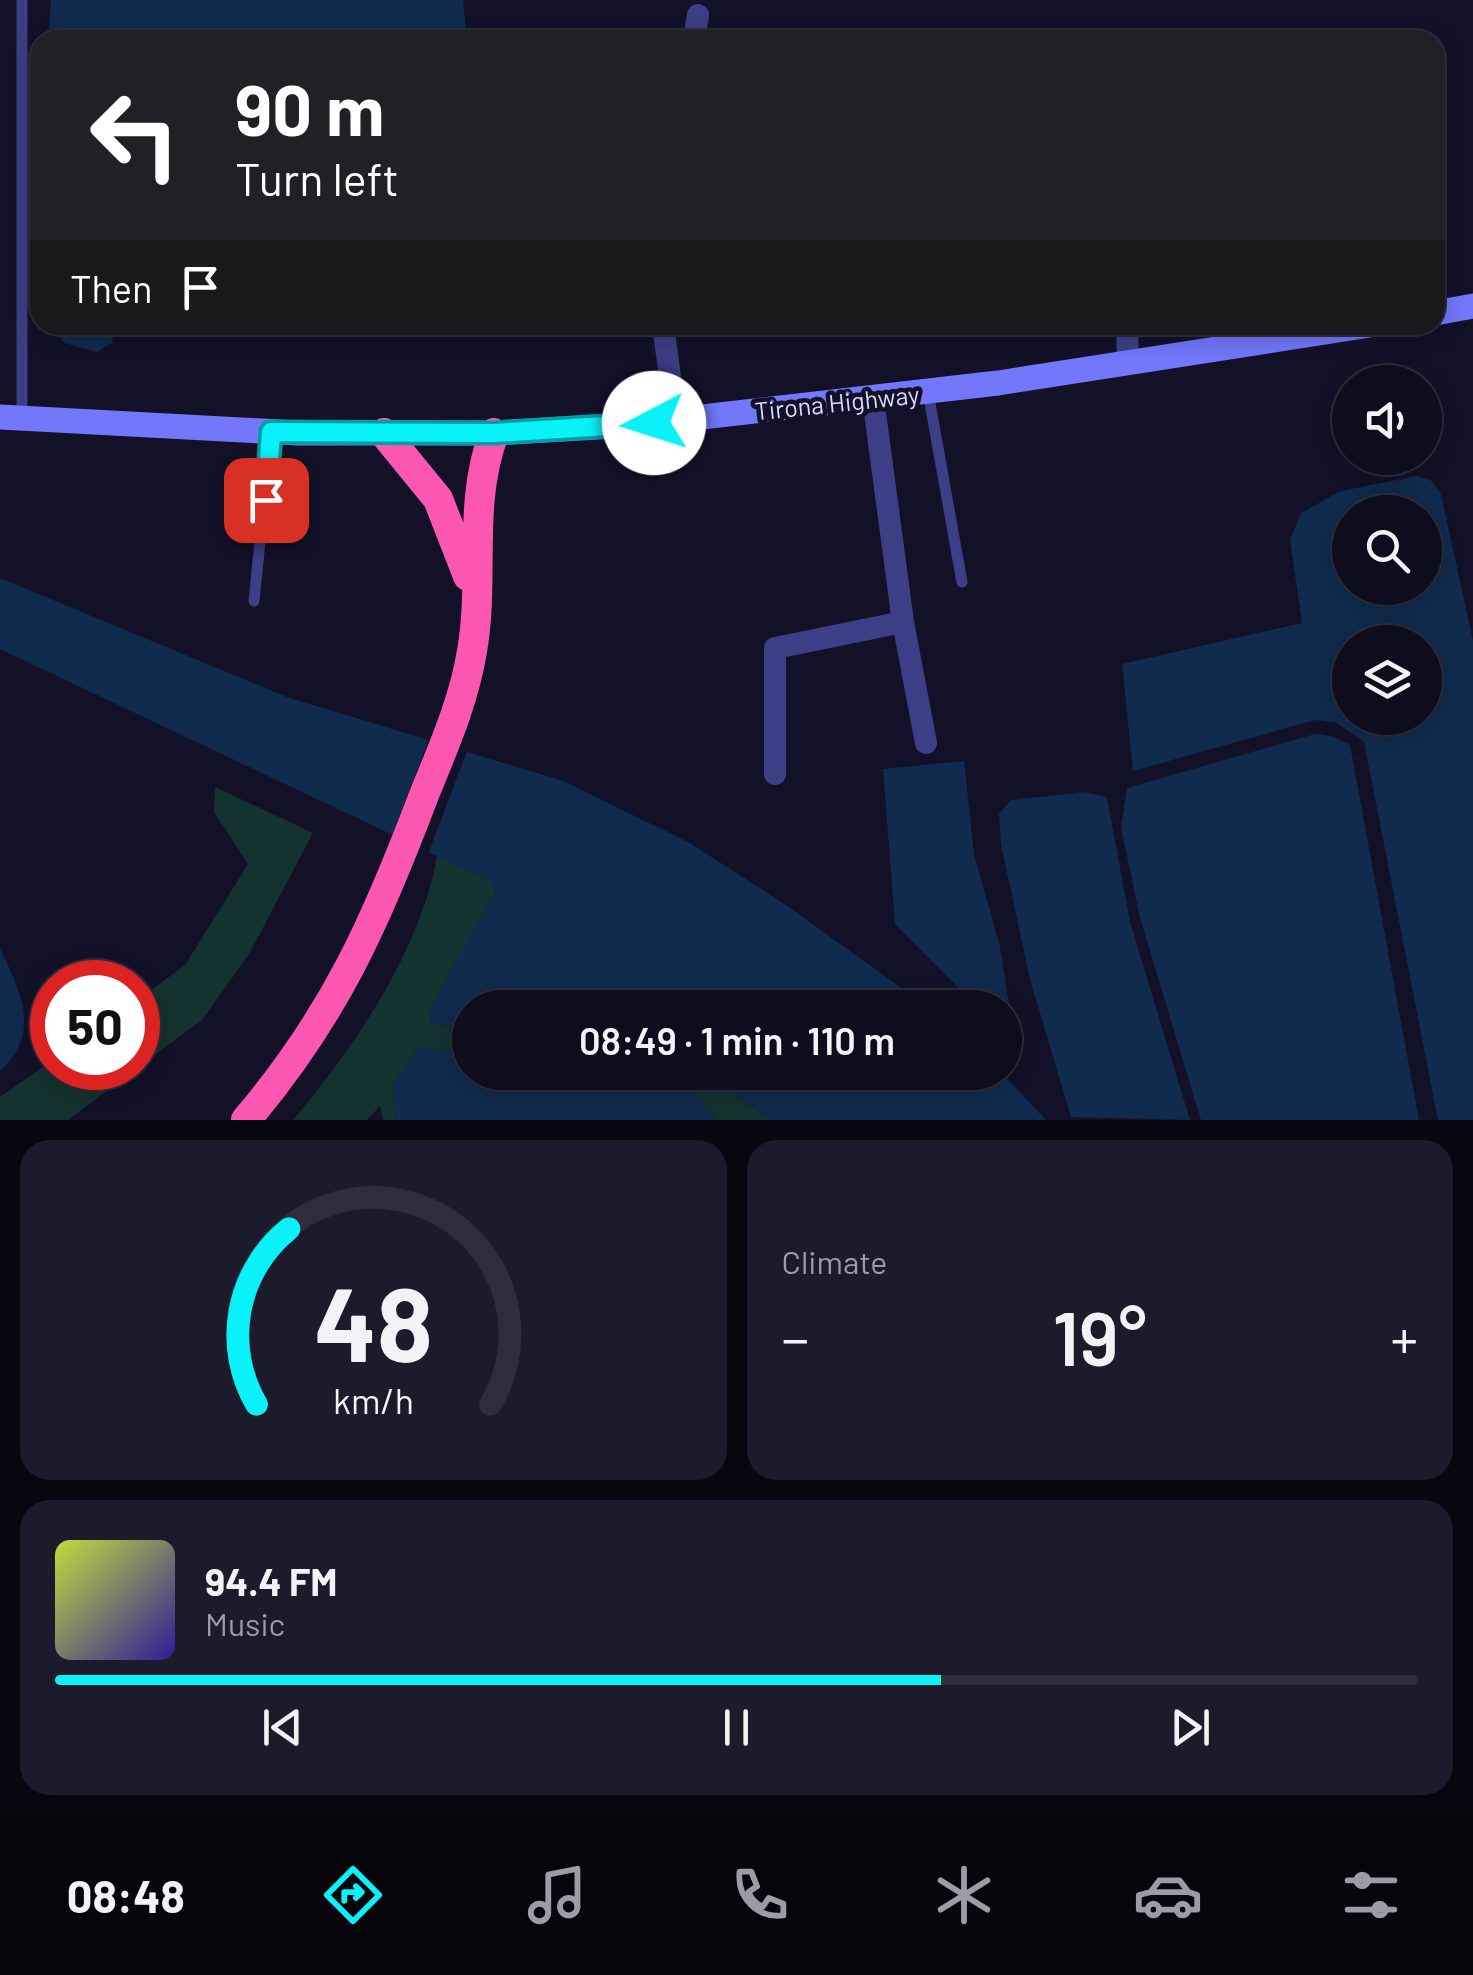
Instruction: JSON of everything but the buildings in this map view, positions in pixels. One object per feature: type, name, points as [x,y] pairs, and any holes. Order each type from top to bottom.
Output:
[{"type":"highway","points":[[384,433],[438,499],[476,598]]},
{"type":"highway","points":[[246,1120],[336,998],[395,872],[461,701],[473,645],[478,486],[494,433]]},
{"type":"main road","points":[[1445,311],[1473,306]]},
{"type":"main road","name":"Tirona Highway","points":[[11,418],[271,432],[494,433],[676,421],[928,392],[1308,335]]},
{"type":"street","points":[[696,30],[698,15]]},
{"type":"street","points":[[664,335],[676,421]]},
{"type":"street","points":[[1127,335],[1128,364]]},
{"type":"street","points":[[872,398],[903,622],[926,744]]},
{"type":"street","points":[[776,774],[775,648],[903,622]]},
{"type":"lane","points":[[11,418],[22,0]]},
{"type":"lane","points":[[928,392],[962,582]]},
{"type":"lane","points":[[254,602],[271,432]]},
{"type":"green space","points":[[215,787],[313,833],[249,954],[203,1019],[160,1051],[160,984],[185,965],[248,864],[214,812]]},
{"type":"green space","points":[[437,856],[492,882],[496,891],[431,1008],[430,1023],[452,1026],[452,1052],[418,1048],[393,1086],[396,1120],[383,1120],[380,1106],[367,1120],[293,1120],[382,996],[416,927]]},
{"type":"green space","points":[[30,1076],[30,1090],[108,1090],[68,1120],[0,1120],[0,1097]]},
{"type":"green space","points":[[686,1090],[732,1090],[770,1120],[717,1120]]},
{"type":"water","points":[[51,0],[463,0],[466,30],[49,30]]},
{"type":"water","points":[[58,335],[113,335],[112,343],[97,352],[64,343]]},
{"type":"water","points":[[1416,476],[1432,481],[1441,495],[1334,495]]},
{"type":"water","points":[[1332,496],[1332,605],[1442,605],[1442,499],[1473,641],[1473,1120],[1438,1120],[1364,742],[1354,735],[1442,735],[1442,625],[1332,625],[1332,722],[1315,720],[1133,771],[1122,664],[1302,623],[1290,540],[1301,513]]},
{"type":"water","points":[[0,578],[287,697],[563,781],[688,842],[786,905],[904,990],[452,990],[452,1026],[430,1023],[431,1008],[496,891],[492,882],[0,649]]},
{"type":"water","points":[[1315,734],[1332,736],[1350,745],[1419,1120],[1201,1120],[1140,918],[1121,827],[1127,788]]},
{"type":"water","points":[[964,761],[974,854],[1000,947],[1007,990],[960,990],[895,924],[883,769]]},
{"type":"water","points":[[1085,792],[1107,797],[1130,922],[1190,1120],[1071,1117],[1030,979],[1001,845],[999,814],[1011,800]]},
{"type":"water","points":[[0,948],[20,997],[24,1027],[13,1057],[0,1071]]},
{"type":"water","points":[[418,1048],[452,1052],[452,1090],[687,1090],[717,1120],[396,1120],[393,1086]]},
{"type":"water","points":[[732,1090],[1018,1090],[1046,1120],[770,1120]]},
{"type":"pier","points":[[431,733],[469,746],[427,857],[390,841]]},
{"type":"route","points":[[266,500],[271,432],[494,433],[654,423]]}]
